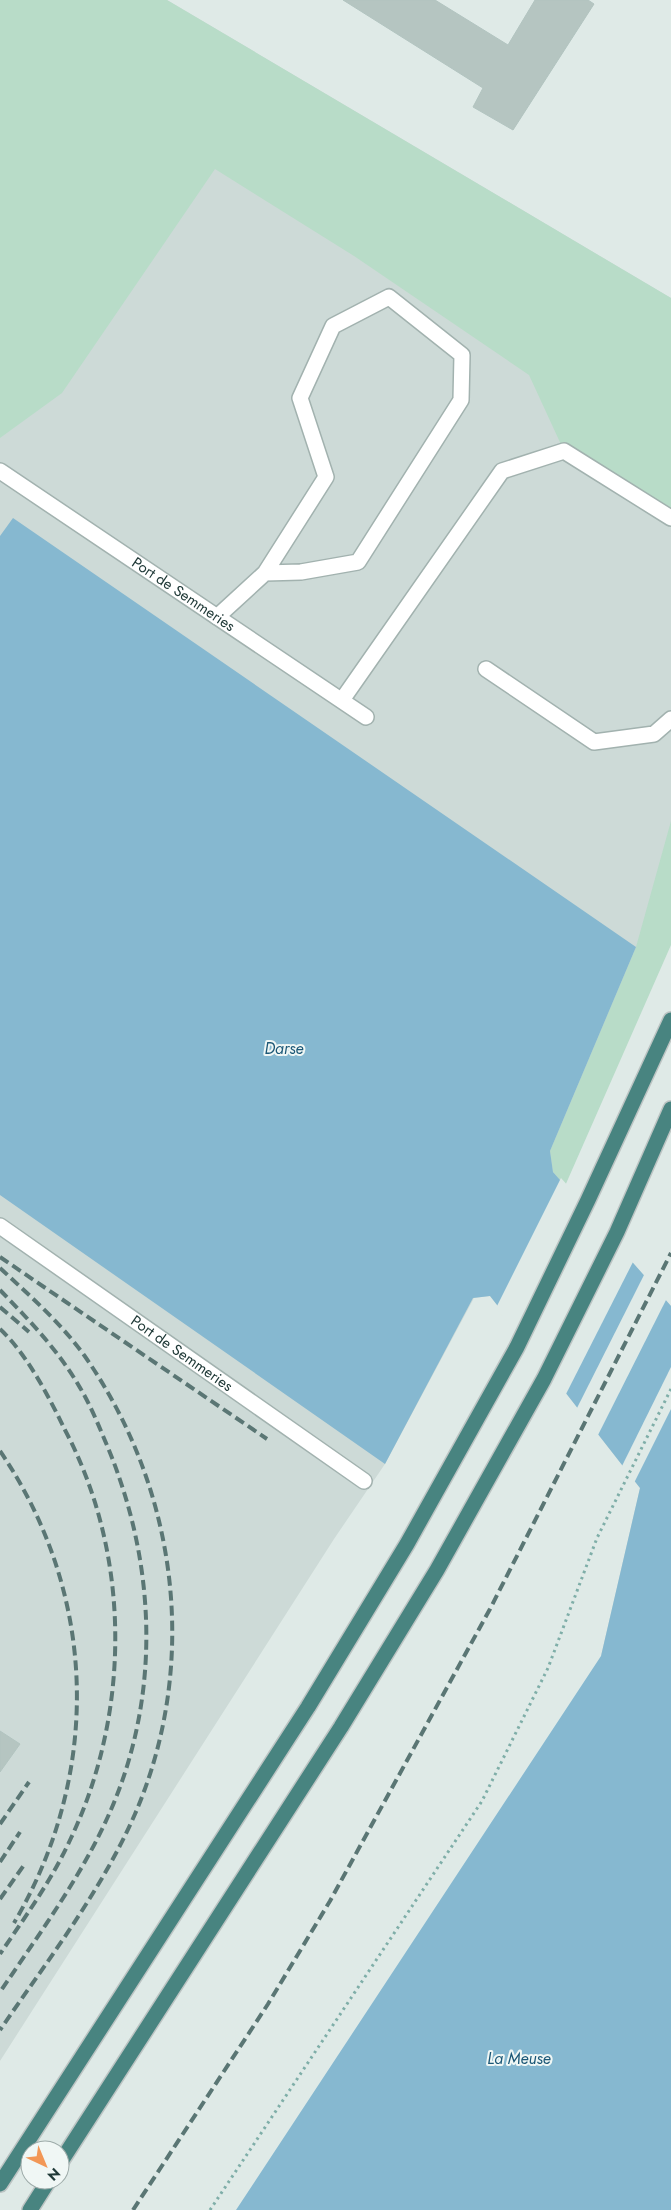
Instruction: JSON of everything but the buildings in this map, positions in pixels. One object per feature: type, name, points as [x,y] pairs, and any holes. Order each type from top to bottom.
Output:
[{"type":"highway","points":[[0,2184],[308,1707],[407,1544],[517,1347],[588,1200],[671,1020]]},
{"type":"highway","points":[[70,2148],[340,1727],[422,1595],[544,1379],[617,1232],[671,1109]]},
{"type":"highway","points":[[30,2210],[43,2190]]},
{"type":"lane","points":[[217,617],[264,573],[326,477],[300,398],[333,326],[389,297],[462,355],[461,400],[358,562],[301,572],[264,573]]},
{"type":"lane","points":[[342,700],[502,471],[564,450],[671,518]]},
{"type":"lane","name":"Port de Semmeries","points":[[0,472],[366,717]]},
{"type":"lane","points":[[486,669],[594,742],[654,734],[671,719]]},
{"type":"lane","name":"Port de Semmeries","points":[[0,1226],[364,1481]]},
{"type":"path","points":[[210,2210],[482,1801],[548,1668],[597,1538],[671,1389]]},
{"type":"shaded area","points":[[0,0],[167,0],[671,298],[671,859],[553,1172],[671,1306],[671,1515],[601,1656],[640,1488],[490,1296],[474,1298],[385,1464],[334,1539],[0,2061]]},
{"type":"green space","points":[[0,0],[167,0],[671,298],[671,518],[564,451],[529,375],[354,256],[215,169],[62,393],[0,438]]},
{"type":"green space","points":[[671,821],[671,945],[565,1186],[553,1172],[550,1151],[636,947]]},
{"type":"water","name":"Darse","points":[[13,518],[636,947],[550,1151],[553,1172],[671,1306],[671,2210],[236,2210],[601,1656],[640,1488],[490,1296],[473,1298],[385,1464],[0,1195],[0,536]]},
{"type":"pier","points":[[561,1178],[634,1260],[565,1396],[496,1308]]},
{"type":"pier","points":[[645,1273],[667,1298],[597,1437],[576,1410]]},
{"type":"pier","points":[[671,1367],[671,1409],[634,1483],[621,1468]]},
{"type":"railway","points":[[133,2210],[268,2004],[330,1901],[490,1609],[671,1253]]},
{"type":"railway","points":[[0,1257],[267,1439]]},
{"type":"railway","points":[[0,1268],[65,1331],[84,1355],[116,1407],[141,1462],[159,1519],[169,1578],[172,1638],[168,1697],[155,1756],[135,1814],[90,1898],[0,2030]]},
{"type":"railway","points":[[0,1290],[62,1360],[83,1393],[97,1421],[123,1488],[135,1534],[143,1580],[146,1627],[145,1674],[138,1721],[127,1767],[110,1812],[73,1882],[0,1992]]},
{"type":"railway","points":[[0,1307],[29,1332]]},
{"type":"railway","points":[[0,1329],[10,1339],[37,1376],[59,1417],[87,1478],[102,1529],[112,1581],[115,1633],[113,1686],[105,1738],[91,1789],[64,1854],[38,1898],[0,1954]]},
{"type":"railway","points":[[0,1451],[32,1506],[56,1564],[71,1624],[77,1685],[74,1746],[63,1806],[43,1866],[14,1923]]},
{"type":"railway","points":[[0,1824],[29,1782]]},
{"type":"railway","points":[[0,1862],[20,1832]]},
{"type":"railway","points":[[0,1899],[24,1865]]},
{"type":"water label","name":"La Meuse","points":[[519,2058]]}]
